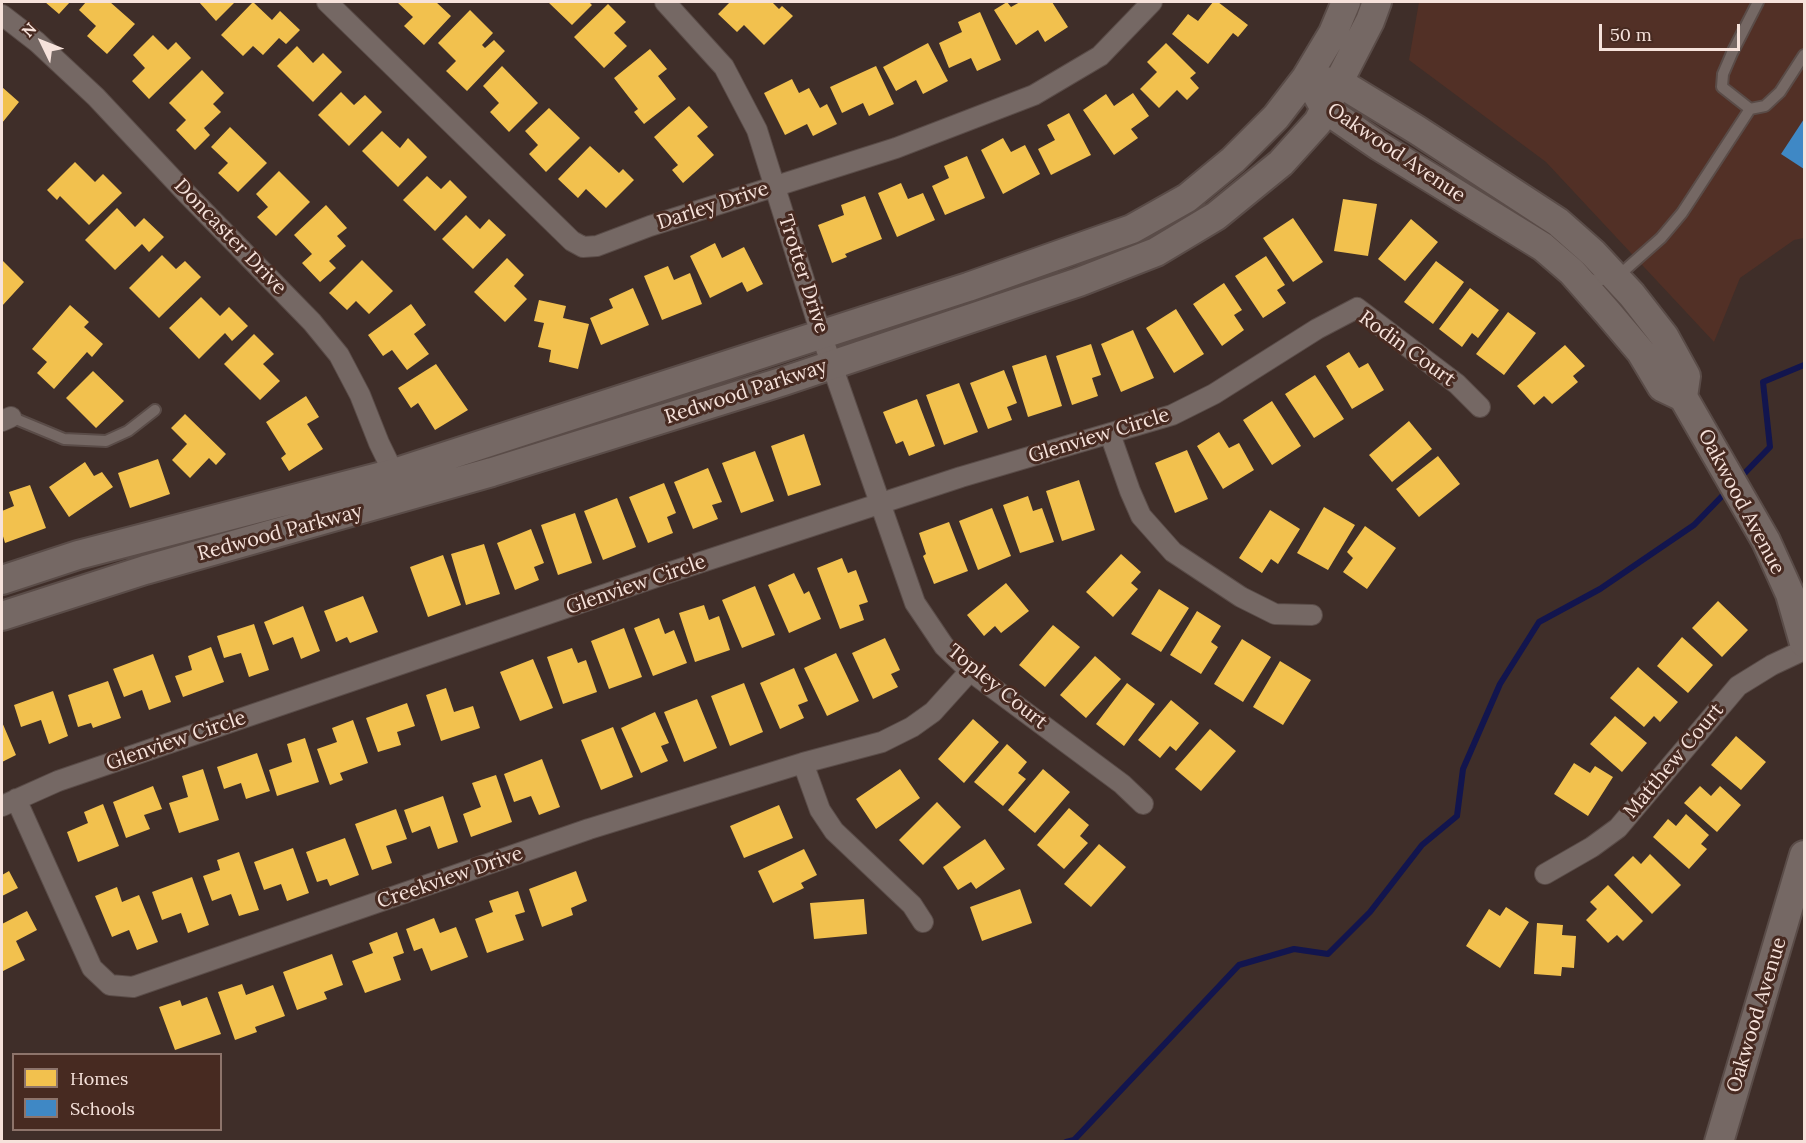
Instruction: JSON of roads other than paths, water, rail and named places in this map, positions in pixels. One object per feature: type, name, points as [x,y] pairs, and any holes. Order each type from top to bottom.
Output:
[{"type":"main road","name":"Redwood Parkway","points":[[2,616],[400,485],[821,334],[1041,262],[1132,229],[1187,198],[1233,160],[1276,117],[1306,78],[1333,33],[1346,2]]},
{"type":"main road","name":"Redwood Parkway","points":[[2,580],[78,555],[400,485],[832,364],[1079,282],[1156,252],[1216,216],[1281,163],[1318,122],[1340,83],[1377,2]]},
{"type":"main road","name":"Oakwood Avenue","points":[[1306,78],[1340,83],[1558,222],[1617,277],[1664,336],[1686,376],[1683,397]]},
{"type":"main road","name":"Oakwood Avenue","points":[[1306,78],[1326,109],[1379,146],[1543,247],[1572,272],[1641,352],[1662,387],[1683,397],[1766,540],[1790,594],[1804,644]]},
{"type":"main road","name":"Oakwood Avenue","points":[[1719,1142],[1804,855]]},
{"type":"street","name":"Darley Drive","points":[[327,2],[572,242],[583,247],[597,246],[774,186],[896,148],[1034,95],[1100,56],[1152,2]]},
{"type":"street","name":"Trotter Drive","points":[[665,2],[724,67],[739,91],[757,129],[821,334],[880,504]]},
{"type":"street","name":"Doncaster Drive","points":[[2,15],[37,42],[96,97],[312,322],[344,365],[400,485]]},
{"type":"street","name":"Rodin Court","points":[[1268,361],[1317,329],[1357,308],[1457,384],[1480,407]]},
{"type":"street","name":"Glenview Circle","points":[[9,802],[69,778],[662,575],[961,477],[1172,415],[1214,394],[1268,361]]},
{"type":"street","points":[[1110,434],[1141,516],[1173,552],[1241,597],[1275,614],[1312,615]]},
{"type":"street","name":"Topley Court","points":[[880,504],[915,603],[944,646],[970,671],[1122,784],[1143,804]]},
{"type":"street","name":"Matthew Court","points":[[1545,874],[1592,847],[1618,828],[1738,687],[1772,665],[1804,650]]},
{"type":"street","name":"Creekview Drive","points":[[9,802],[92,968],[110,985],[133,987],[590,829],[803,762],[882,742],[912,727],[951,694],[970,671]]},
{"type":"street","points":[[803,762],[820,810],[834,831],[912,905],[923,922]]},
{"type":"lane","points":[[1750,109],[1722,87],[1723,74],[1758,2]]},
{"type":"lane","points":[[1572,272],[1596,281],[1617,277],[1661,238],[1682,213],[1750,109],[1765,106],[1772,101],[1804,55]]},
{"type":"lane","points":[[6,419],[64,439],[106,441],[128,431],[155,410]]},
{"type":"waterway","points":[[1738,480],[1770,447],[1763,382],[1804,365]]},
{"type":"waterway","points":[[1066,1142],[1074,1140],[1239,965],[1294,949],[1328,954],[1370,912],[1422,845],[1457,816],[1463,769],[1500,684],[1539,622],[1600,589],[1694,525],[1727,491]]}]
